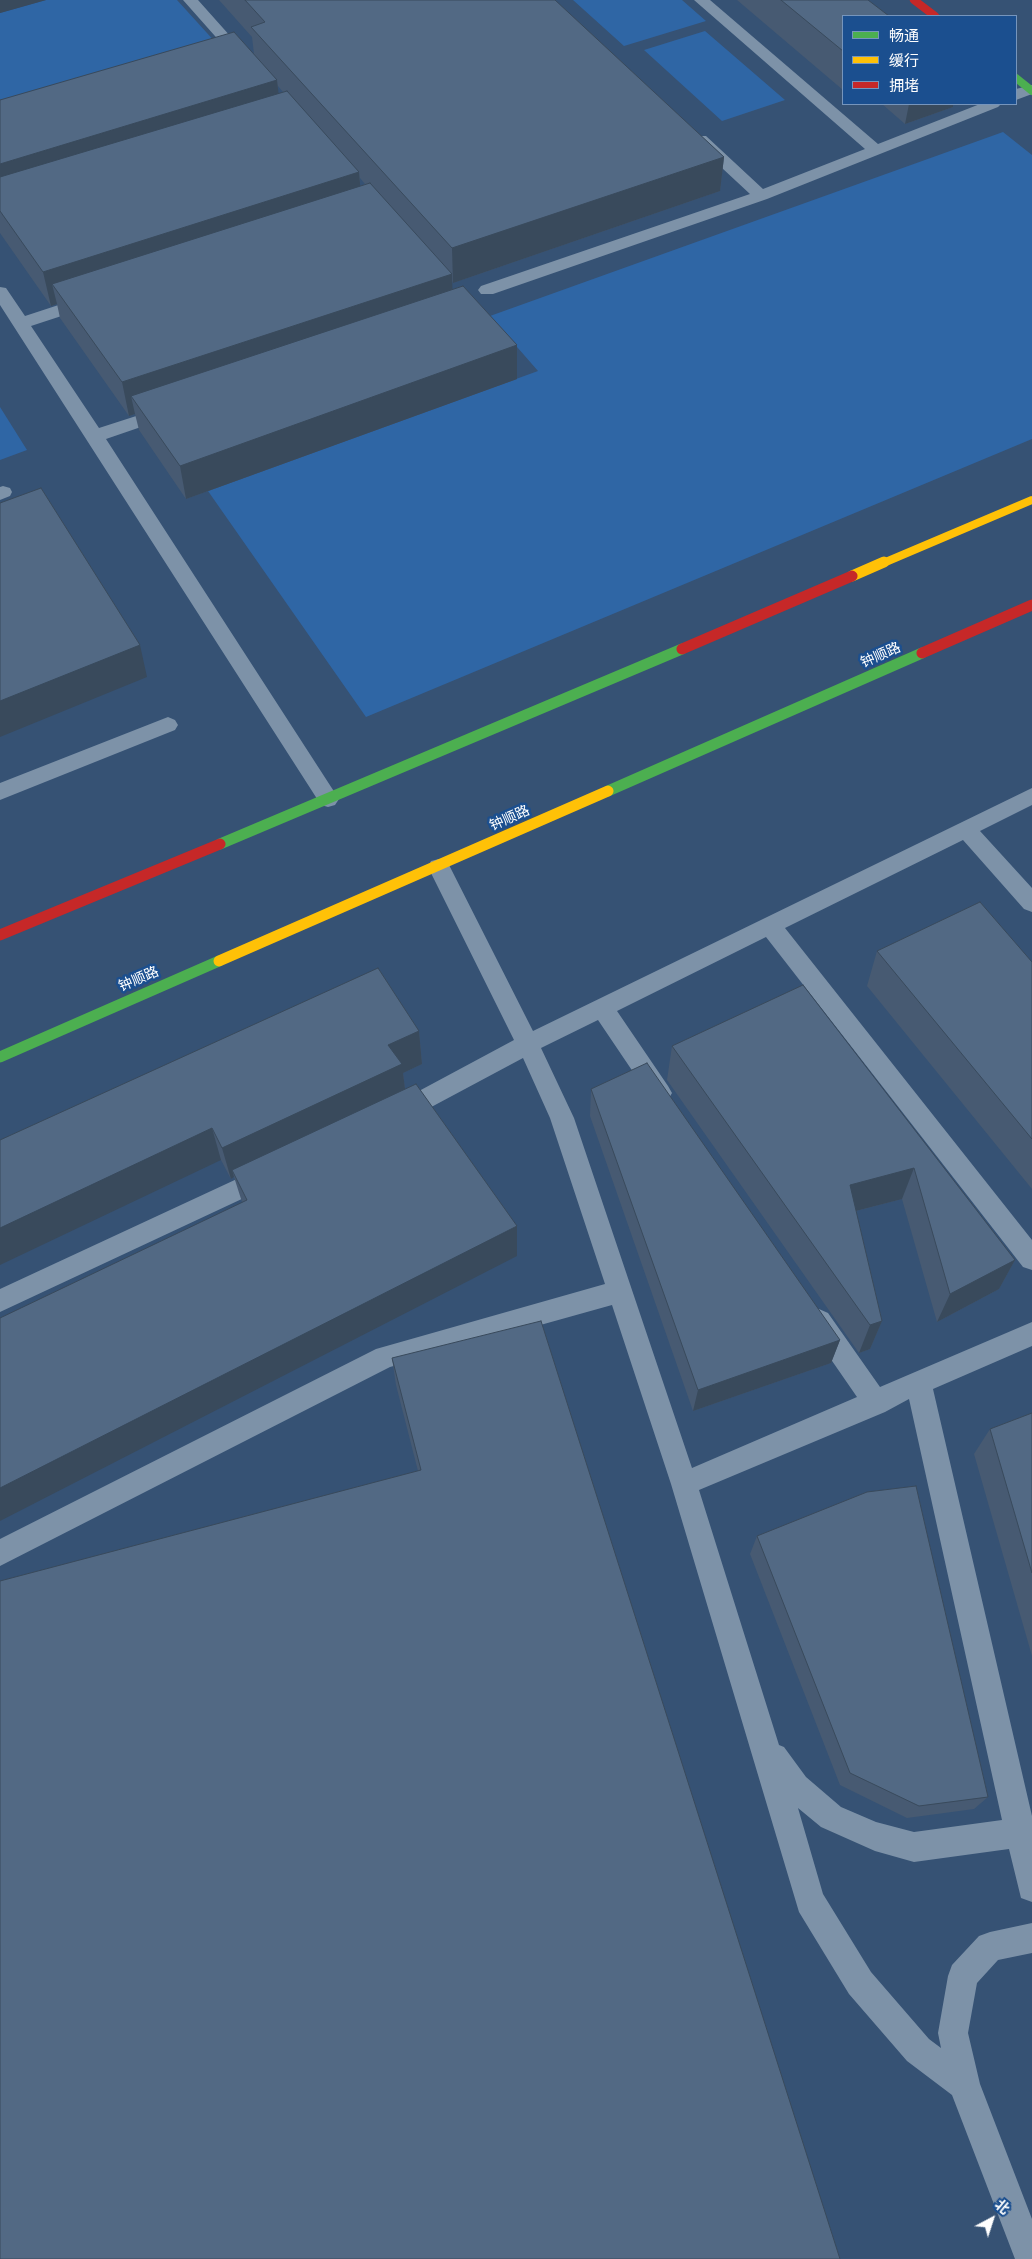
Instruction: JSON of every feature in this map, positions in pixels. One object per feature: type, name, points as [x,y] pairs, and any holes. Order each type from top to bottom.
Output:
[{"type":"main road","points":[[914,0],[935,15]]},
{"type":"main road","points":[[1017,79],[1026,92]]},
{"type":"main road","points":[[0,935],[328,799],[1032,500]]},
{"type":"main road","name":"钟顺路","points":[[0,1057],[439,867],[1032,606]]},
{"type":"lane","points":[[190,0],[255,73]]},
{"type":"lane","points":[[701,0],[875,150]]},
{"type":"lane","points":[[487,290],[761,196],[990,105]]},
{"type":"lane","points":[[689,128],[761,196]]},
{"type":"lane","points":[[0,292],[95,436],[328,799]]},
{"type":"lane","points":[[21,323],[105,296]]},
{"type":"lane","points":[[95,436],[179,408]]},
{"type":"lane","points":[[0,792],[168,724]]},
{"type":"lane","points":[[376,1124],[421,1103],[528,1044],[1032,796]]},
{"type":"lane","points":[[966,829],[1032,903]]},
{"type":"lane","points":[[439,867],[528,1044],[562,1118],[684,1484],[766,1748],[810,1901],[860,1983],[918,2050],[964,2084]]},
{"type":"lane","points":[[770,925],[1032,1259]]},
{"type":"lane","points":[[602,1008],[674,1113]]},
{"type":"lane","points":[[0,1301],[286,1166]]},
{"type":"lane","points":[[0,1553],[385,1357],[621,1291]]},
{"type":"lane","points":[[808,1306],[876,1402]]},
{"type":"lane","points":[[684,1484],[1032,1334]]},
{"type":"lane","points":[[919,1384],[1026,1832],[1032,1887]]},
{"type":"lane","points":[[766,1748],[796,1787],[831,1816],[875,1836],[914,1847],[1026,1832]]},
{"type":"lane","points":[[1032,1938],[990,1947],[963,1976],[953,2033],[964,2084],[1032,2259]]},
{"type":"shaded area","points":[[46,0],[177,0],[237,66],[0,137],[0,13]]},
{"type":"shaded area","points":[[573,0],[682,0],[706,21],[624,46]]},
{"type":"shaded area","points":[[705,31],[785,100],[722,121],[644,50]]},
{"type":"shaded area","points":[[1003,132],[1032,155],[1032,439],[366,717],[208,491],[538,371],[490,316]]},
{"type":"shaded area","points":[[0,407],[27,450],[0,460]]},
{"type":"building","points":[[245,0],[555,0],[724,157],[452,248],[251,27],[265,22]]},
{"type":"building","points":[[781,0],[868,0],[888,15],[842,15],[842,50]]},
{"type":"building","points":[[234,32],[277,80],[0,164],[0,100]]},
{"type":"building","points":[[287,91],[359,172],[43,272],[0,211],[0,177]]},
{"type":"building","points":[[370,183],[452,274],[122,382],[52,284]]},
{"type":"building","points":[[463,286],[517,345],[180,466],[131,396]]},
{"type":"building","points":[[41,488],[140,645],[0,701],[0,503]]},
{"type":"building","points":[[980,902],[1032,962],[1032,1139],[877,951]]},
{"type":"building","points":[[378,968],[419,1031],[388,1045],[402,1064],[222,1148],[212,1128],[0,1228],[0,1140]]},
{"type":"building","points":[[803,985],[1015,1260],[950,1294],[914,1168],[850,1185],[882,1321],[870,1325],[672,1046]]},
{"type":"building","points":[[647,1063],[840,1340],[698,1390],[591,1089]]},
{"type":"building","points":[[416,1084],[517,1226],[0,1488],[0,1318],[247,1200],[232,1170]]},
{"type":"building","points":[[541,1321],[840,2259],[0,2259],[0,1581],[421,1470],[392,1358]]},
{"type":"building","points":[[1032,1413],[1032,1573],[990,1429]]},
{"type":"building","points":[[916,1486],[988,1797],[919,1806],[850,1773],[757,1536],[867,1492]]},
{"type":"traffic: fast","points":[[1017,79],[1032,91]]},
{"type":"traffic: fast","points":[[220,844],[682,649]]},
{"type":"traffic: fast","points":[[608,791],[922,653]]},
{"type":"traffic: fast","points":[[0,1057],[219,961]]},
{"type":"traffic: slow","points":[[852,576],[1032,500]]},
{"type":"traffic: slow","points":[[219,961],[608,791]]},
{"type":"traffic: jam","points":[[914,0],[934,15]]},
{"type":"traffic: jam","points":[[682,649],[852,576]]},
{"type":"traffic: jam","points":[[922,653],[1032,605]]},
{"type":"traffic: jam","points":[[0,935],[220,844]]}]
